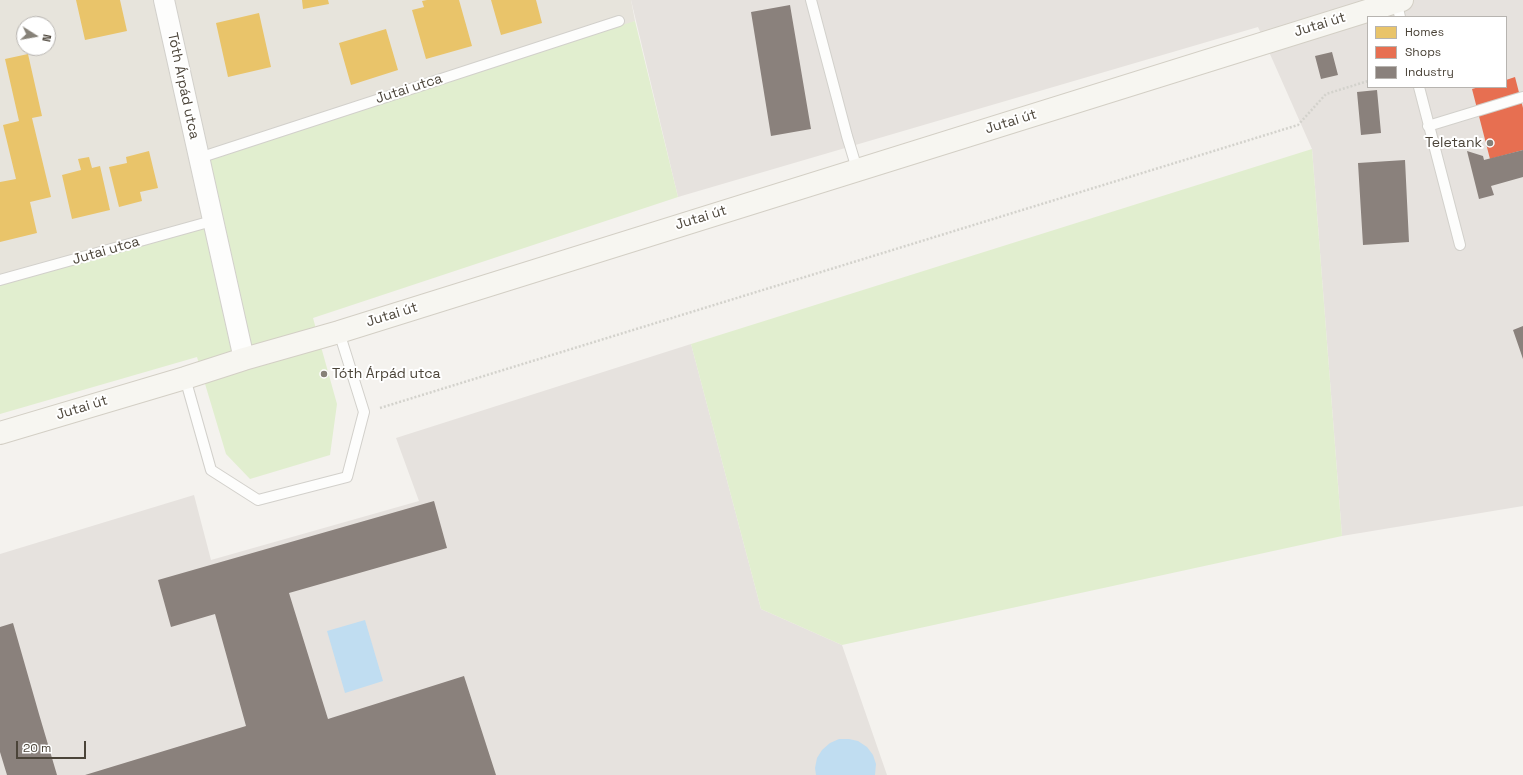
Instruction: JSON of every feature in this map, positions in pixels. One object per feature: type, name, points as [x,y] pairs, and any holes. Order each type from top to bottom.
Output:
[{"type":"main road","name":"Jutai út","points":[[0,433],[244,359],[339,332],[857,169],[1398,5]]},
{"type":"street","name":"Tóth Árpád utca","points":[[164,0],[212,221],[244,359]]},
{"type":"lane","points":[[811,0],[857,169]]},
{"type":"lane","name":"Jutai utca","points":[[198,158],[619,21]]},
{"type":"lane","points":[[1419,88],[1460,245]]},
{"type":"lane","points":[[1428,126],[1523,97]]},
{"type":"lane","name":"Jutai utca","points":[[0,280],[212,221]]},
{"type":"lane","points":[[185,378],[211,470],[258,500],[347,477],[364,412],[339,332]]},
{"type":"path","points":[[364,412],[1298,125],[1326,94],[1367,81]]},
{"type":"shaded area","points":[[0,0],[631,0],[635,21],[212,221],[0,277]]},
{"type":"shaded area","points":[[631,0],[1523,0],[1523,506],[1342,536],[1312,149],[1258,27],[678,197]]},
{"type":"shaded area","points":[[691,344],[761,609],[842,645],[887,775],[0,775],[0,554],[194,495],[211,560],[419,501],[396,438]]},
{"type":"green space","points":[[635,21],[678,197],[313,318],[337,404],[330,455],[250,479],[226,454],[197,357],[0,414],[0,277],[212,221],[199,158]]},
{"type":"green space","points":[[1312,149],[1342,536],[842,645],[761,609],[691,344]]},
{"type":"water","points":[[365,620],[383,681],[345,693],[327,631]]},
{"type":"water","points":[[839,739],[858,741],[867,747],[873,755],[876,764],[875,775],[816,775],[815,768],[817,758],[822,750],[830,743]]},
{"type":"building: Homes","points":[[76,0],[120,0],[127,31],[85,40]]},
{"type":"building: Homes","points":[[302,0],[328,0],[329,4],[303,9]]},
{"type":"building: Homes","points":[[459,0],[472,46],[426,59],[412,10],[424,7],[422,1]]},
{"type":"building: Homes","points":[[491,0],[536,0],[542,23],[501,35]]},
{"type":"building: Homes","points":[[259,13],[271,67],[228,77],[216,23]]},
{"type":"building: Homes","points":[[386,29],[398,70],[351,85],[339,43]]},
{"type":"building: Homes","points":[[19,56],[28,56],[42,116],[32,118],[51,197],[30,202],[37,233],[0,242],[0,182],[16,179],[3,125],[19,121],[5,59]]},
{"type":"building: Homes","points":[[149,151],[158,188],[140,192],[142,201],[119,207],[109,167],[127,163],[126,157]]},
{"type":"building: Homes","points":[[89,157],[92,168],[100,166],[110,210],[72,219],[62,175],[81,170],[78,159]]},
{"type":"building: Shops","points":[[1515,77],[1523,108],[1523,150],[1490,159],[1472,89],[1507,88],[1507,80]]},
{"type":"building: Industry","points":[[790,5],[811,129],[771,136],[751,12]]},
{"type":"building: Industry","points":[[1332,52],[1338,75],[1321,79],[1315,56]]},
{"type":"building: Industry","points":[[1377,90],[1381,133],[1361,135],[1357,92]]},
{"type":"building: Industry","points":[[1523,150],[1523,177],[1491,186],[1494,195],[1479,199],[1467,151],[1483,156],[1484,160]]},
{"type":"building: Industry","points":[[1405,160],[1409,242],[1363,245],[1358,163]]},
{"type":"building: Industry","points":[[1523,326],[1523,359],[1513,330]]},
{"type":"building: Industry","points":[[434,501],[447,548],[289,593],[328,719],[464,676],[496,775],[85,775],[246,726],[215,614],[171,627],[158,580]]},
{"type":"building: Industry","points":[[13,623],[57,775],[7,775],[0,752],[0,627]]},
{"type":"place","name":"Teletank","points":[[1490,143]]},
{"type":"place","name":"Tóth Árpád utca","points":[[324,374]]}]
